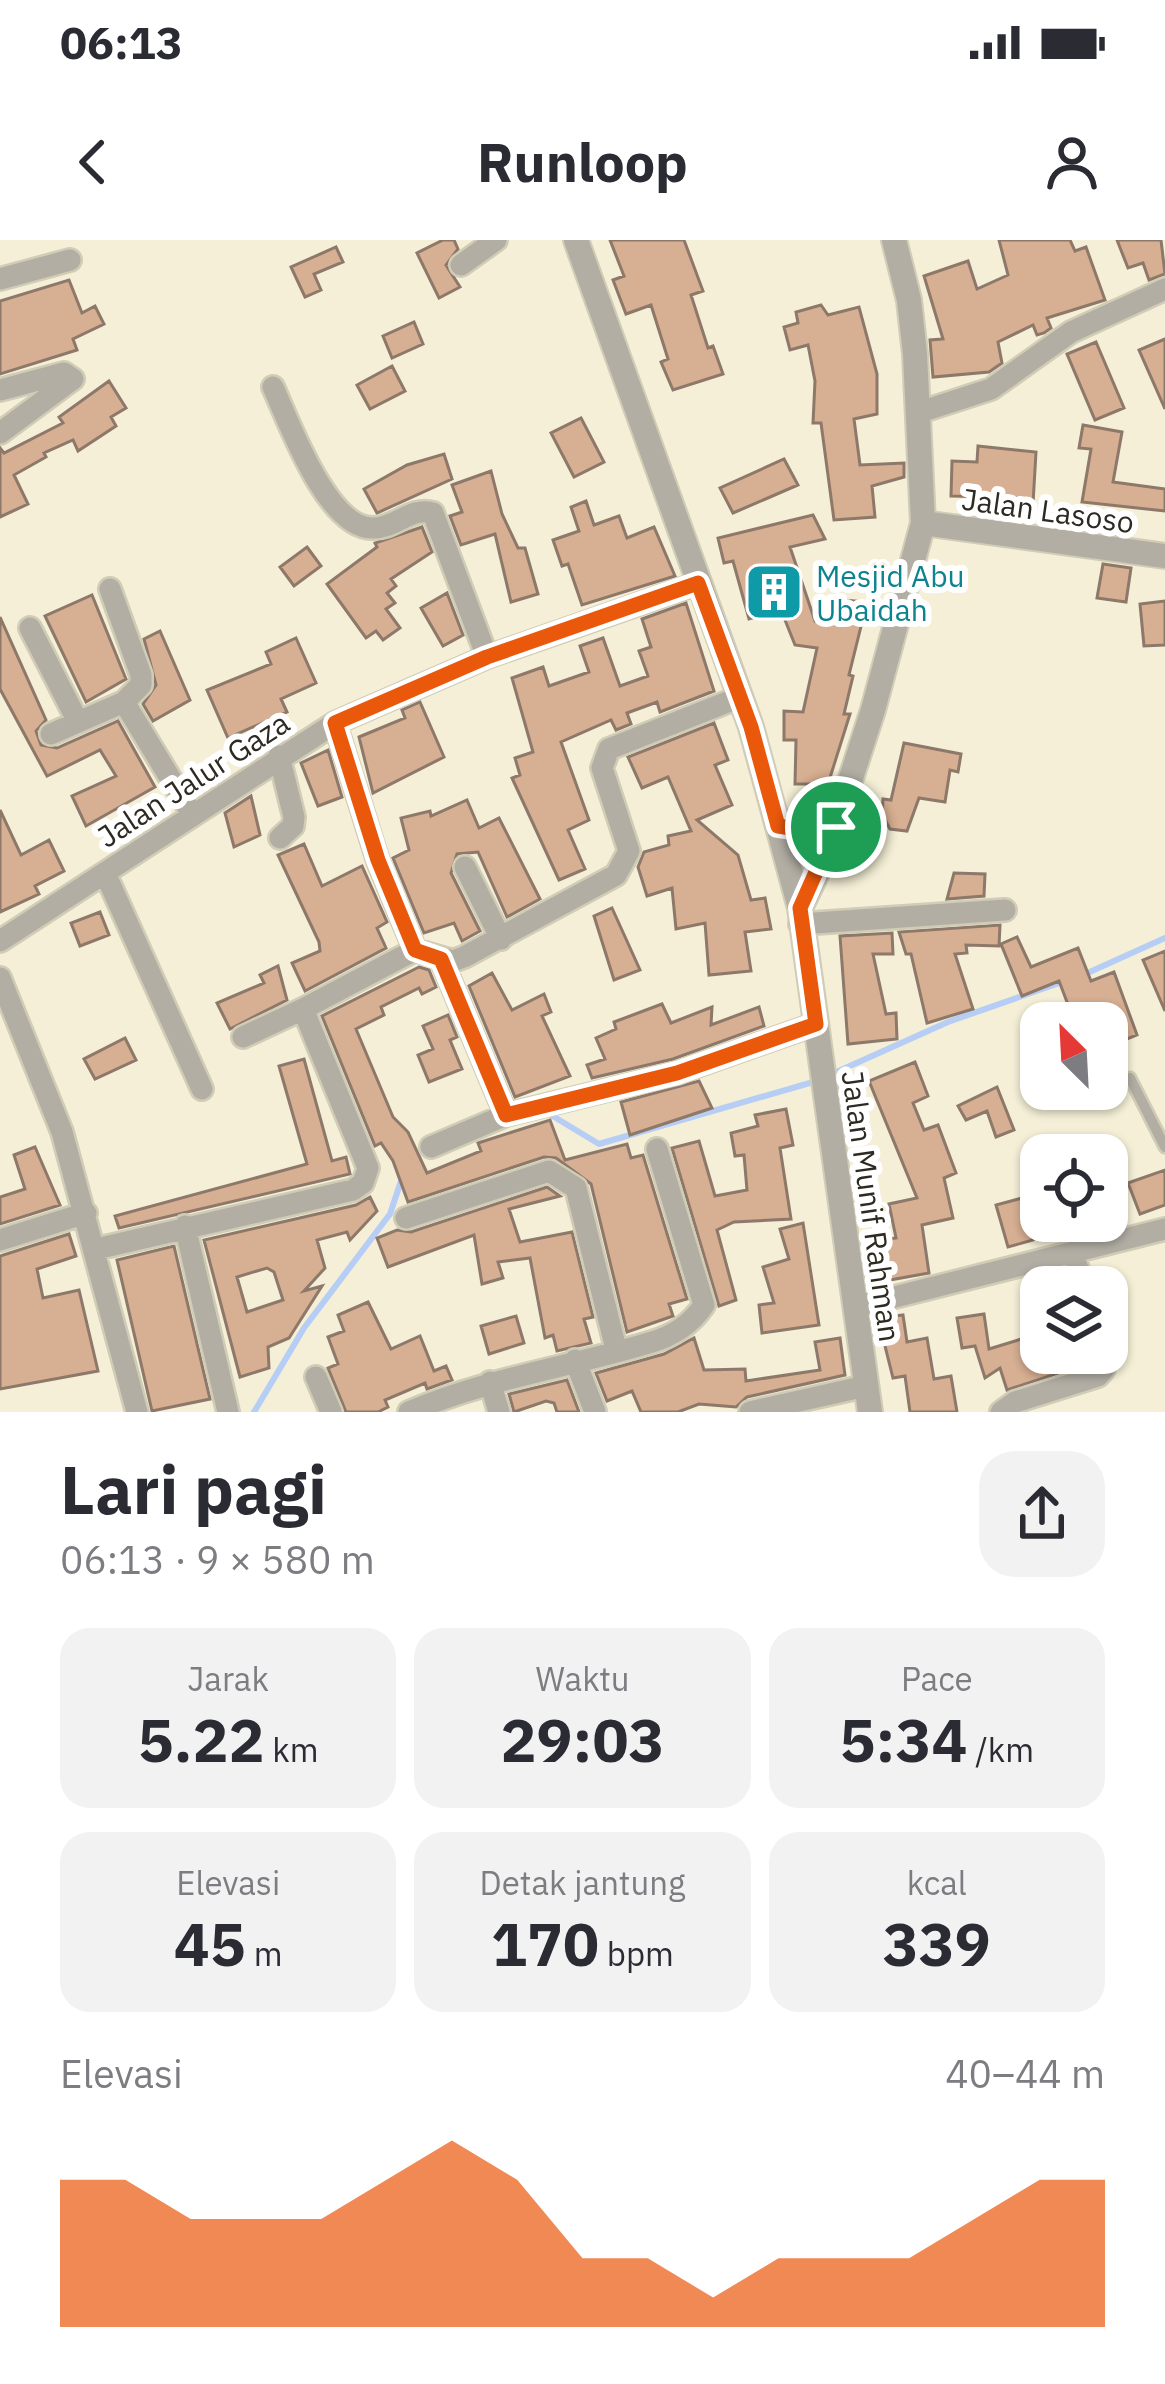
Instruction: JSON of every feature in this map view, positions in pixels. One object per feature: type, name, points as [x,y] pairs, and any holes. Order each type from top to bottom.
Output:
[{"type":"street","points":[[461,266],[496,240]]},
{"type":"street","name":"Jalan Munif Rahman","points":[[576,240],[740,697],[778,826],[800,916],[828,1092],[870,1412]]},
{"type":"street","points":[[894,240],[909,300],[922,523],[836,827],[800,916],[1005,910]]},
{"type":"street","points":[[0,279],[70,260]]},
{"type":"street","points":[[917,413],[991,389],[1071,332],[1165,290]]},
{"type":"street","points":[[0,390],[64,373],[73,379],[0,434]]},
{"type":"street","points":[[273,387],[319,485],[359,524],[376,528],[422,509],[433,513],[487,657]]},
{"type":"street","name":"Jalan Lasoso","points":[[922,523],[1165,556]]},
{"type":"street","name":"Jalan Jalur Gaza","points":[[0,941],[335,723],[487,657],[698,583]]},
{"type":"street","points":[[51,734],[124,703],[141,685],[110,589]]},
{"type":"street","points":[[31,628],[76,720]]},
{"type":"street","points":[[244,1037],[415,950],[441,959],[464,957],[623,868],[629,850],[602,768],[609,749],[740,697]]},
{"type":"street","points":[[124,703],[192,814]]},
{"type":"street","points":[[335,723],[378,860],[415,950]]},
{"type":"street","points":[[279,756],[294,817],[293,826],[280,838]]},
{"type":"street","points":[[778,826],[810,831],[836,827]]},
{"type":"street","points":[[465,867],[502,939]]},
{"type":"street","points":[[105,873],[202,1089]]},
{"type":"street","points":[[441,959],[506,1115]]},
{"type":"street","points":[[0,978],[62,1132],[136,1412]]},
{"type":"street","points":[[96,1249],[353,1190],[367,1177],[368,1168],[303,1009]]},
{"type":"street","points":[[431,1147],[506,1115],[660,1078],[816,1024]]},
{"type":"street","points":[[409,1412],[490,1382],[655,1342],[693,1321],[704,1305],[658,1148]]},
{"type":"street","points":[[406,1219],[549,1171],[559,1173],[576,1188],[616,1349]]},
{"type":"street","points":[[0,1240],[86,1214]]},
{"type":"street","points":[[185,1226],[228,1412]]},
{"type":"street","points":[[855,1307],[1165,1229]]},
{"type":"street","points":[[1073,1254],[1077,1266]]},
{"type":"street","points":[[575,1360],[595,1412]]},
{"type":"street","points":[[1000,1412],[1015,1402],[1100,1374]]},
{"type":"street","points":[[316,1377],[331,1412]]},
{"type":"street","points":[[490,1382],[499,1412]]},
{"type":"street","points":[[750,1412],[866,1386]]},
{"type":"lane","points":[[1130,1078],[1165,1147]]},
{"type":"building","points":[[443,240],[454,240],[458,249],[446,265],[460,287],[439,298],[417,253]]},
{"type":"building","points":[[610,240],[684,240],[703,291],[691,295],[708,348],[713,346],[723,374],[673,390],[661,362],[668,359],[651,305],[626,314],[613,280],[624,276]]},
{"type":"building","points":[[999,240],[1070,240],[1075,251],[1086,247],[1105,300],[1047,318],[1051,328],[1044,333],[1037,335],[1033,325],[998,342],[1002,363],[989,372],[933,377],[930,340],[943,339],[924,276],[968,261],[977,289],[1008,275]]},
{"type":"building","points":[[1117,240],[1161,240],[1165,274],[1149,280],[1143,263],[1128,268]]},
{"type":"building","points":[[336,247],[343,262],[314,274],[321,290],[305,297],[291,267]]},
{"type":"building","points":[[69,280],[82,313],[95,306],[104,324],[73,339],[77,350],[0,374],[0,301]]},
{"type":"building","points":[[821,305],[828,315],[859,307],[877,374],[877,414],[854,419],[860,465],[904,463],[904,477],[872,486],[875,517],[834,520],[821,423],[813,423],[815,381],[808,345],[790,350],[784,327],[798,323],[796,312]]},
{"type":"building","points":[[414,322],[423,344],[392,358],[383,336]]},
{"type":"building","points":[[1165,339],[1165,409],[1139,350]]},
{"type":"building","points":[[1096,342],[1124,408],[1095,420],[1067,354]]},
{"type":"building","points":[[392,366],[405,391],[370,409],[357,385]]},
{"type":"building","points":[[109,381],[126,408],[111,417],[116,426],[78,451],[73,440],[44,453],[46,457],[14,475],[28,504],[0,517],[0,448],[4,453],[63,423],[59,417]]},
{"type":"building","points":[[581,418],[604,462],[574,477],[551,433]]},
{"type":"building","points":[[1083,425],[1122,432],[1113,482],[1165,489],[1165,511],[1082,502],[1091,449],[1079,448]]},
{"type":"building","points":[[978,446],[1036,452],[1032,521],[993,516],[994,497],[951,496],[952,461],[977,462]]},
{"type":"building","points":[[444,454],[452,479],[377,513],[364,489],[407,465]]},
{"type":"building","points":[[784,459],[798,485],[733,513],[720,488]]},
{"type":"building","points":[[491,471],[502,514],[518,548],[525,548],[538,594],[511,602],[495,534],[461,545],[450,516],[462,512],[452,485]]},
{"type":"building","points":[[586,501],[594,525],[619,516],[627,538],[654,527],[675,576],[582,605],[568,564],[562,566],[553,540],[579,531],[571,507]]},
{"type":"building","points":[[813,515],[825,539],[790,547],[815,621],[841,624],[845,600],[867,602],[849,675],[853,676],[844,714],[850,714],[828,784],[795,784],[796,740],[784,740],[784,711],[803,712],[817,648],[795,645],[781,610],[749,619],[733,561],[724,563],[718,538]]},
{"type":"building","points":[[422,527],[432,552],[391,579],[396,586],[387,593],[395,603],[386,609],[400,628],[383,640],[376,631],[366,638],[327,584],[377,547],[375,543]]},
{"type":"building","points":[[307,547],[321,566],[294,586],[280,567]]},
{"type":"building","points":[[1103,564],[1131,568],[1126,602],[1097,598]]},
{"type":"building","points":[[447,593],[463,635],[443,646],[421,608]]},
{"type":"building","points":[[92,595],[126,679],[86,702],[45,616]]},
{"type":"building","points":[[1165,601],[1165,645],[1144,646],[1140,604]]},
{"type":"building","points":[[686,603],[714,691],[660,712],[657,702],[627,713],[631,724],[616,730],[611,720],[561,742],[589,820],[568,830],[585,869],[559,880],[512,778],[520,775],[515,758],[533,752],[512,678],[543,667],[549,686],[589,672],[580,646],[603,638],[620,686],[648,676],[639,651],[651,647],[642,619]]},
{"type":"building","points":[[0,617],[46,720],[36,731],[41,745],[57,748],[118,721],[155,787],[86,826],[72,796],[116,776],[100,750],[47,776],[0,689]]},
{"type":"building","points":[[160,631],[190,700],[153,721],[143,704],[156,685],[144,639]]},
{"type":"building","points":[[296,638],[316,683],[281,699],[287,712],[228,738],[207,690],[271,664],[266,652]]},
{"type":"building","points":[[420,702],[444,757],[373,793],[359,737],[405,718],[402,710]]},
{"type":"building","points":[[714,723],[728,760],[715,765],[732,805],[697,820],[738,855],[751,900],[765,898],[771,929],[745,932],[751,971],[709,975],[705,923],[676,929],[672,888],[647,896],[638,867],[644,852],[669,845],[668,836],[691,831],[668,777],[642,788],[628,757]]},
{"type":"building","points":[[904,743],[961,754],[958,772],[950,770],[945,802],[919,798],[907,831],[890,829],[882,814],[883,799],[891,800]]},
{"type":"building","points":[[328,750],[342,797],[318,806],[301,763]]},
{"type":"building","points":[[251,796],[260,835],[234,847],[225,813]]},
{"type":"building","points":[[467,800],[479,828],[499,818],[540,899],[507,917],[478,852],[457,854],[451,873],[480,931],[462,941],[454,923],[424,933],[393,858],[409,850],[401,818],[430,811],[431,816]]},
{"type":"building","points":[[0,810],[21,855],[49,840],[64,871],[35,886],[39,894],[0,912]]},
{"type":"building","points":[[304,844],[322,886],[362,866],[387,922],[377,928],[386,948],[305,991],[292,963],[320,951],[319,942],[278,855]]},
{"type":"building","points":[[954,873],[985,874],[984,896],[947,899]]},
{"type":"building","points":[[612,908],[640,970],[614,980],[594,916]]},
{"type":"building","points":[[100,912],[109,935],[80,946],[71,923]]},
{"type":"building","points":[[1000,925],[999,946],[966,945],[967,953],[955,954],[973,1009],[927,1023],[911,954],[906,954],[899,932]]},
{"type":"building","points":[[892,933],[893,954],[873,954],[886,1014],[896,1013],[897,1039],[848,1044],[840,936]]},
{"type":"building","points":[[1017,937],[1031,967],[1078,948],[1091,981],[1114,972],[1125,1002],[1067,1002],[1059,981],[1022,996],[1001,944]]},
{"type":"building","points":[[1165,951],[1165,1011],[1143,960]]},
{"type":"building","points":[[278,966],[287,1000],[230,1029],[217,1003],[264,983],[260,975]]},
{"type":"building","points":[[419,967],[429,970],[436,987],[422,994],[419,988],[381,1007],[384,1015],[356,1029],[393,1117],[408,1132],[427,1173],[481,1151],[478,1143],[550,1120],[565,1160],[627,1144],[631,1158],[643,1155],[687,1299],[669,1304],[673,1316],[627,1332],[591,1184],[556,1158],[544,1157],[408,1202],[393,1161],[381,1143],[375,1146],[322,1016]]},
{"type":"building","points":[[492,973],[512,1010],[544,994],[551,1012],[542,1016],[570,1076],[515,1097],[469,986]]},
{"type":"building","points":[[662,1004],[671,1023],[712,1007],[711,1025],[759,1007],[764,1026],[673,1059],[592,1078],[587,1065],[605,1059],[596,1038],[616,1029],[614,1022]]},
{"type":"building","points":[[1128,1010],[1137,1035],[1128,1039]]},
{"type":"building","points":[[448,1015],[457,1037],[450,1040],[462,1069],[429,1082],[418,1055],[433,1049],[423,1026]]},
{"type":"building","points":[[125,1038],[136,1060],[95,1079],[84,1059]]},
{"type":"building","points":[[304,1059],[332,1161],[346,1157],[350,1174],[119,1228],[115,1216],[307,1164],[279,1066]]},
{"type":"building","points":[[915,1062],[928,1096],[913,1103],[924,1130],[938,1125],[956,1173],[944,1178],[953,1218],[922,1225],[929,1273],[879,1282],[873,1241],[896,1238],[889,1204],[917,1198],[869,1081]]},
{"type":"building","points":[[699,1081],[712,1108],[630,1135],[621,1102]]},
{"type":"building","points":[[997,1087],[1014,1130],[996,1137],[987,1111],[966,1120],[958,1106]]},
{"type":"building","points":[[786,1109],[793,1145],[780,1148],[791,1219],[734,1222],[717,1230],[736,1300],[719,1306],[672,1148],[699,1141],[715,1196],[747,1190],[744,1155],[735,1156],[731,1133],[758,1126],[755,1115]]},
{"type":"building","points":[[35,1147],[60,1205],[0,1224],[0,1197],[25,1189],[14,1155]]},
{"type":"building","points":[[1165,1170],[1165,1205],[1140,1214],[1128,1183]]},
{"type":"building","points":[[547,1187],[560,1196],[509,1209],[520,1242],[572,1232],[593,1317],[584,1319],[591,1343],[557,1351],[553,1335],[545,1338],[530,1258],[498,1262],[503,1278],[482,1284],[474,1235],[388,1267],[377,1238],[397,1230],[411,1232]]},
{"type":"building","points":[[370,1197],[377,1211],[350,1240],[347,1232],[317,1240],[325,1268],[304,1291],[322,1286],[289,1338],[268,1347],[269,1368],[240,1377],[204,1240],[356,1205]],"holes":[[[267,1268],[274,1272],[283,1300],[247,1312],[237,1277]]]},
{"type":"building","points":[[1020,1199],[1020,1242],[1026,1242],[1008,1247],[996,1205]]},
{"type":"building","points":[[803,1223],[819,1325],[762,1333],[759,1305],[774,1303],[763,1267],[789,1259],[780,1229]]},
{"type":"building","points":[[69,1234],[76,1256],[37,1269],[43,1298],[79,1290],[98,1371],[0,1389],[0,1256]]},
{"type":"building","points":[[174,1246],[210,1399],[152,1411],[117,1260]]},
{"type":"building","points":[[368,1302],[391,1349],[420,1336],[434,1371],[446,1366],[452,1380],[427,1389],[425,1383],[385,1400],[388,1407],[378,1412],[346,1412],[328,1368],[338,1364],[328,1337],[344,1331],[338,1315]]},
{"type":"building","points":[[984,1314],[989,1349],[1020,1339],[1020,1374],[1056,1374],[1007,1390],[1000,1368],[985,1378],[975,1346],[962,1348],[957,1318]]},
{"type":"building","points":[[903,1315],[907,1342],[927,1338],[934,1379],[951,1376],[957,1412],[910,1412],[905,1376],[893,1378],[878,1318]]},
{"type":"building","points":[[516,1316],[524,1343],[489,1354],[481,1326]]},
{"type":"building","points":[[694,1338],[704,1370],[745,1369],[746,1381],[820,1370],[815,1342],[840,1338],[845,1375],[747,1397],[736,1407],[699,1404],[678,1412],[641,1412],[632,1391],[607,1401],[596,1373],[664,1354]]},
{"type":"building","points":[[567,1380],[579,1412],[557,1412],[554,1403],[546,1401],[514,1412],[509,1394]]},
{"type":"waterway","points":[[1083,975],[1165,938]]},
{"type":"waterway","points":[[832,1074],[948,1022],[1065,981]]},
{"type":"waterway","points":[[546,1112],[599,1144],[820,1080]]},
{"type":"waterway","points":[[254,1412],[304,1328],[390,1214],[402,1178]]},
{"type":"place","name":"Mesjid Abu Ubaidah","points":[[774,592]]},
{"type":"route","points":[[698,583],[751,727],[778,826],[798,831],[836,827],[800,908],[816,1024],[643,1083],[506,1115],[441,959],[427,950],[415,950],[400,916],[335,723],[487,657],[698,583]]}]
